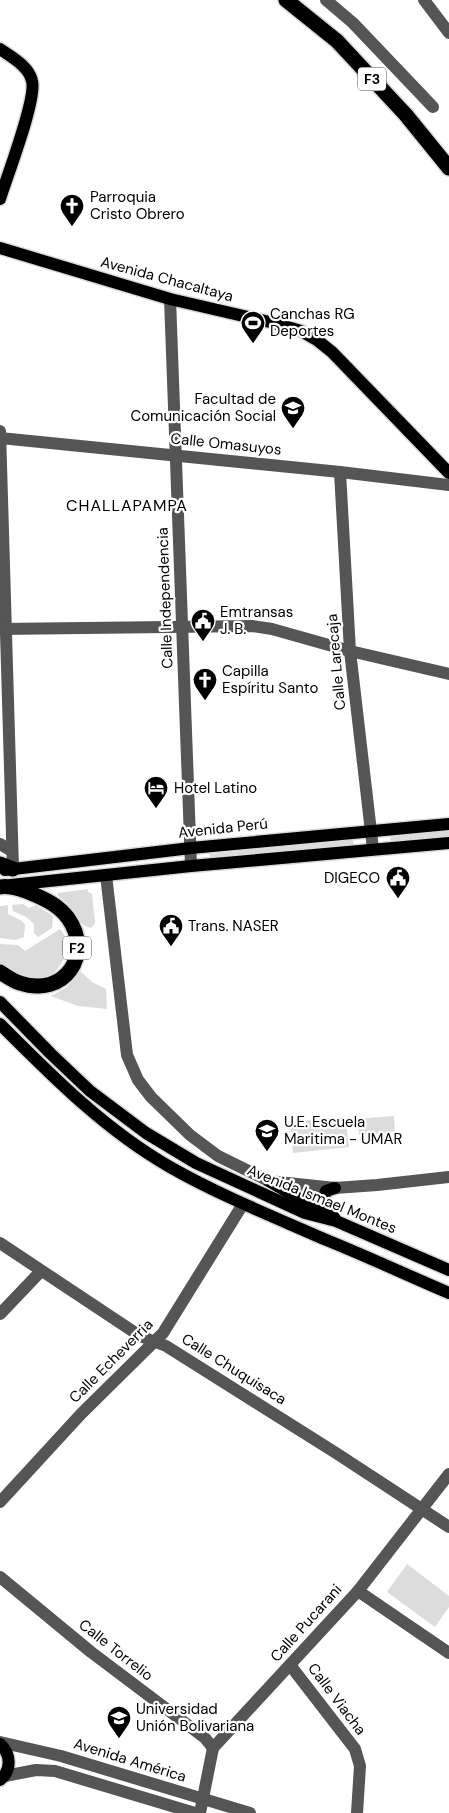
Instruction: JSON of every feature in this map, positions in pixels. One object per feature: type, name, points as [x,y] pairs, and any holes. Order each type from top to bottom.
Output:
[{"type":"highway","name":"F3","points":[[286,0],[337,41],[406,115],[449,168]]},
{"type":"highway","name":"F2","points":[[0,972],[21,983],[42,986],[54,984],[66,976],[74,966],[77,955],[75,932],[62,911],[46,899],[3,886]]},
{"type":"main road","points":[[0,49],[26,68],[32,81],[32,99],[0,199]]},
{"type":"main road","name":"Avenida Chacaltaya","points":[[0,248],[170,299],[301,331],[317,340],[332,352],[449,473]]},
{"type":"main road","name":"Avenida Perú","points":[[4,868],[371,830],[449,824]]},
{"type":"main road","points":[[3,886],[191,866],[449,843]]},
{"type":"main road","points":[[104,858],[106,875]]},
{"type":"main road","name":"Avenida Ismael Montes","points":[[0,1002],[50,1054],[90,1091],[146,1133],[196,1162],[248,1188],[305,1213],[336,1221],[449,1270]]},
{"type":"main road","points":[[0,1024],[80,1102],[130,1141],[169,1167],[243,1204],[449,1293]]},
{"type":"main road","points":[[269,1181],[336,1221]]},
{"type":"main road","points":[[335,1188],[326,1191],[324,1196],[328,1208],[336,1221]]},
{"type":"main road","points":[[328,1240],[336,1221]]},
{"type":"main road","points":[[0,1743],[8,1756],[8,1767],[2,1778]]},
{"type":"street","points":[[326,0],[353,23],[433,107]]},
{"type":"street","points":[[424,0],[449,33]]},
{"type":"street","name":"Calle Independencia","points":[[170,299],[191,866]]},
{"type":"street","points":[[0,431],[2,629],[12,851],[4,868]]},
{"type":"street","name":"Calle Omasuyos","points":[[0,438],[340,472],[449,485]]},
{"type":"street","name":"Calle Larecaja","points":[[340,472],[350,651],[373,849]]},
{"type":"street","points":[[2,629],[252,626],[272,629],[350,651],[449,674]]},
{"type":"street","points":[[0,844],[12,851]]},
{"type":"street","points":[[106,875],[123,1038],[127,1055],[135,1074],[151,1097],[190,1135],[218,1156],[269,1181],[335,1188],[449,1177]]},
{"type":"street","name":"Calle Echeverria","points":[[0,1502],[81,1414],[164,1334],[243,1204]]},
{"type":"street","name":"Calle Chuquisaca","points":[[0,1243],[140,1336],[166,1346],[449,1527]]},
{"type":"street","points":[[0,1314],[41,1271]]},
{"type":"street","name":"Calle Pucarani","points":[[212,1748],[358,1591],[449,1474]]},
{"type":"street","name":"Calle Torrelio","points":[[0,1577],[91,1652],[204,1738],[212,1748]]},
{"type":"street","points":[[358,1591],[449,1653]]},
{"type":"street","name":"Calle Viacha","points":[[290,1665],[355,1749],[360,1766],[357,1813]]},
{"type":"street","name":"Avenida América","points":[[0,1743],[62,1756],[250,1813]]},
{"type":"street","points":[[200,1813],[212,1748]]},
{"type":"street","points":[[2,1778],[36,1770],[55,1771],[194,1813]]},
{"type":"shaded area","points":[[449,830],[449,838],[391,844],[390,836]]},
{"type":"shaded area","points":[[353,839],[354,847],[211,861],[210,854]]},
{"type":"shaded area","points":[[88,889],[88,892],[92,894],[95,923],[91,928],[83,925],[68,904],[57,895],[58,893]]},
{"type":"shaded area","points":[[23,904],[29,908],[36,905],[53,916],[52,928],[38,937],[34,933],[34,924],[26,917],[13,911],[12,905]]},
{"type":"shaded area","points":[[8,905],[8,914],[22,921],[25,925],[24,937],[15,940],[0,938],[0,906]]},
{"type":"shaded area","points":[[60,929],[66,940],[66,952],[61,964],[48,977],[37,980],[32,979],[0,965],[0,944],[18,945],[25,951]]},
{"type":"shaded area","points":[[80,971],[92,982],[106,989],[107,1009],[78,1006],[51,996],[67,987]]},
{"type":"shaded area","points":[[394,1116],[395,1132],[359,1135],[357,1119]]},
{"type":"shaded area","points":[[345,1117],[349,1147],[293,1153],[290,1122]]},
{"type":"shaded area","points":[[407,1564],[449,1596],[449,1607],[435,1627],[387,1592]]},
{"type":"place","name":"Parroquia Cristo Obrero","points":[[72,227]]},
{"type":"place","name":"Canchas RG Deportes","points":[[253,344]]},
{"type":"place","name":"Facultad de Comunicación Social","points":[[293,429]]},
{"type":"place","name":"Emtransas J. B.","points":[[203,642]]},
{"type":"place","name":"Capilla Espíritu Santo","points":[[205,701]]},
{"type":"place","name":"Hotel Latino","points":[[156,809]]},
{"type":"place","name":"DIGECO","points":[[398,899]]},
{"type":"place","name":"Trans. NASER","points":[[171,947]]},
{"type":"place","name":"U.E. Escuela Maritima - UMAR","points":[[267,1152]]},
{"type":"place","name":"Universidad Unión Bolivariana","points":[[119,1739]]},
{"type":"district","name":"CHALLAPAMPA","points":[[127,505]]}]
